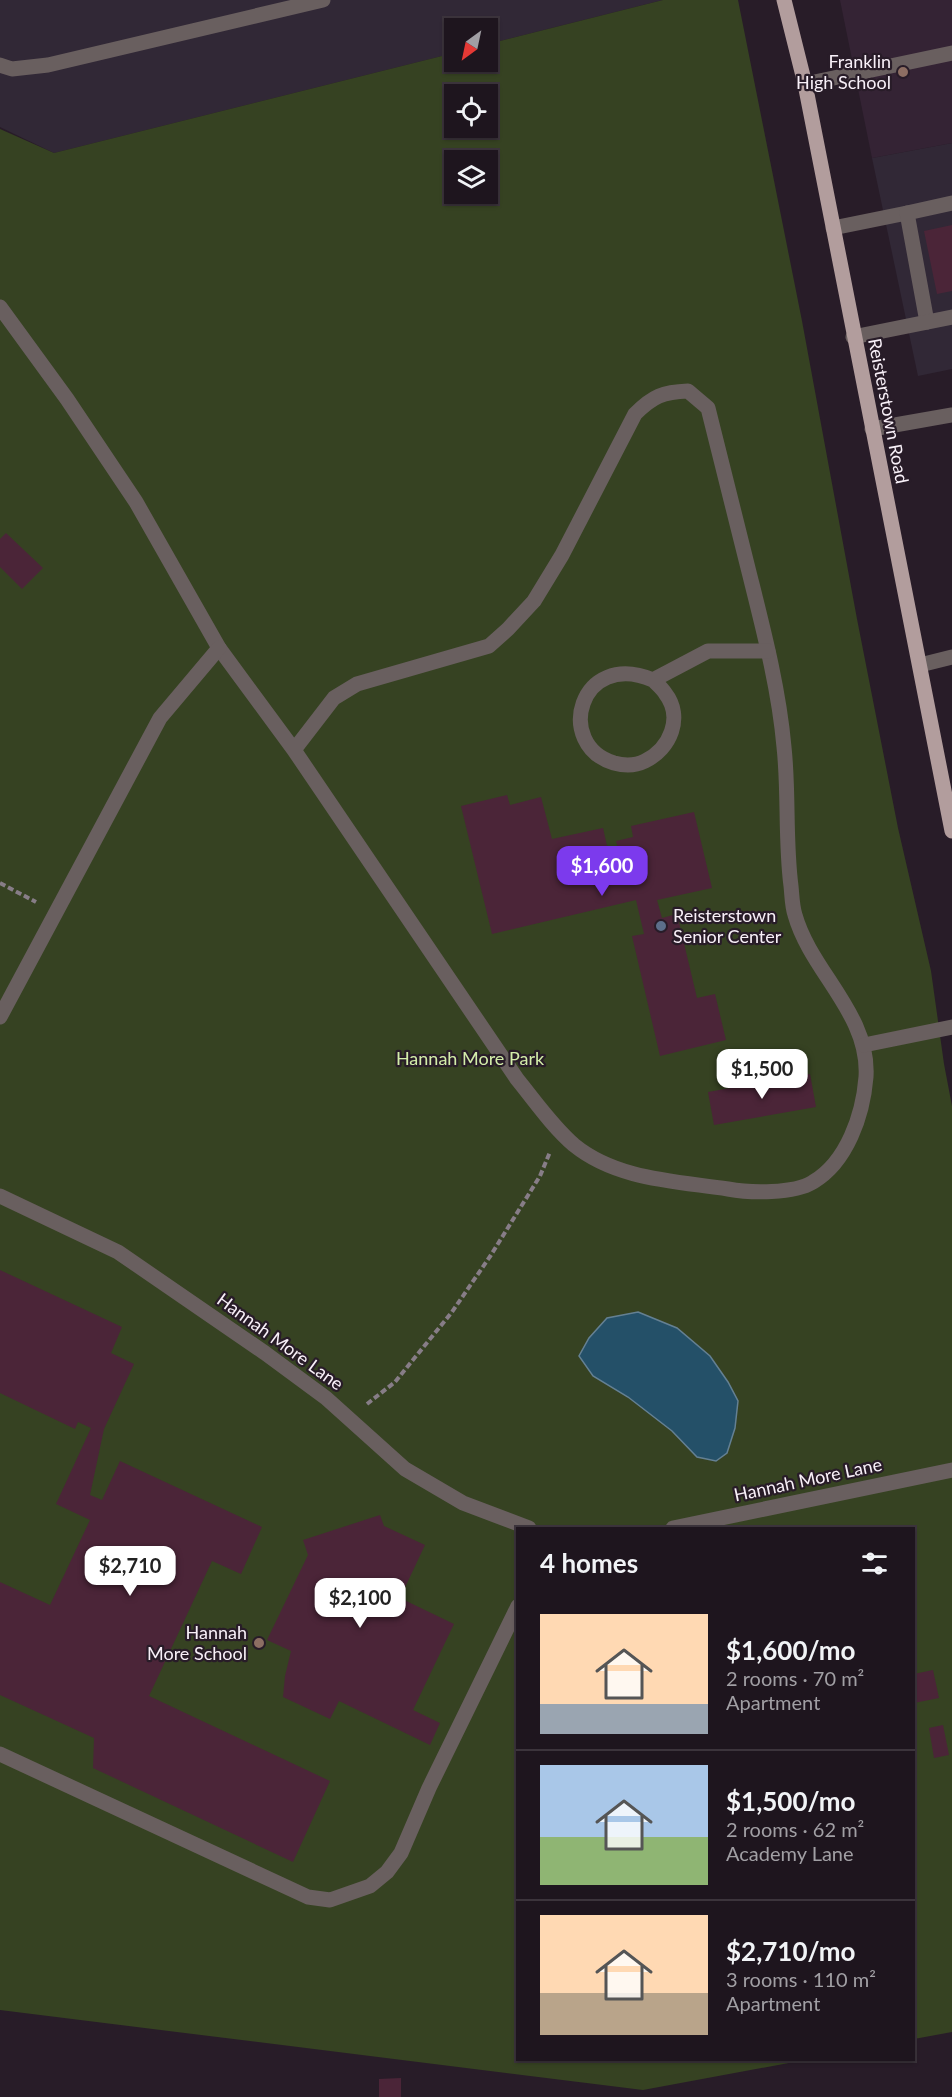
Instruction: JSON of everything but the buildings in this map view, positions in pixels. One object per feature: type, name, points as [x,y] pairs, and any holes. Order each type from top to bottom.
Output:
[{"type":"main road","name":"Reisterstown Road","points":[[784,0],[805,84],[952,831]]},
{"type":"street","points":[[0,65],[12,69],[48,65],[322,0]]},
{"type":"street","points":[[805,84],[952,53]]},
{"type":"street","points":[[832,228],[952,203]]},
{"type":"street","points":[[907,213],[927,322]]},
{"type":"street","points":[[0,307],[67,399],[136,502],[219,648],[294,750],[517,1079],[574,1145],[601,1162],[636,1175],[754,1193],[786,1190],[812,1184],[833,1166],[851,1139],[860,1109],[866,1077],[864,1045],[846,1008],[809,947],[794,914],[787,853],[784,747],[768,651],[708,408],[688,391],[668,392],[649,400],[635,414],[562,555],[534,601],[508,629],[489,646],[357,684],[334,698],[294,750]]},
{"type":"street","points":[[853,336],[952,317]]},
{"type":"street","points":[[872,429],[952,415]]},
{"type":"street","points":[[0,1017],[160,718],[219,648]]},
{"type":"street","points":[[652,680],[708,651],[768,651]]},
{"type":"street","points":[[920,665],[952,657]]},
{"type":"street","points":[[621,673],[639,674],[652,680],[667,694],[673,710],[673,726],[667,744],[656,756],[638,765],[622,766],[605,760],[592,750],[582,731],[580,714],[584,700],[592,688],[605,678],[621,673]]},
{"type":"street","points":[[864,1045],[952,1027]]},
{"type":"street","name":"Hannah More Lane","points":[[0,1196],[118,1252],[326,1398],[405,1469],[464,1503],[526,1527]]},
{"type":"street","name":"Hannah More Lane","points":[[678,1527],[952,1470]]},
{"type":"street","points":[[0,1754],[308,1897],[330,1900],[370,1886],[387,1872],[401,1853],[429,1788],[516,1610]]},
{"type":"path","points":[[0,883],[55,913]]},
{"type":"path","points":[[348,1419],[395,1382],[452,1312],[540,1176],[559,1129]]},
{"type":"shaded area","points":[[0,0],[663,0],[498,41],[498,18],[444,18],[444,56],[54,153],[0,127]]},
{"type":"shaded area","name":"Franklin High School","points":[[840,0],[952,0],[952,143],[872,158]]},
{"type":"shaded area","points":[[952,143],[952,369],[918,376],[872,158]]},
{"type":"green space","name":"Hannah More Park","points":[[663,0],[738,0],[802,321],[898,828],[931,971],[952,1106],[952,2032],[915,2039],[915,1527],[516,1527],[516,2061],[800,2061],[643,2090],[0,2010],[0,129],[54,153],[444,56],[444,72],[498,72],[498,41]]},
{"type":"water","points":[[638,1312],[677,1328],[710,1356],[738,1401],[735,1428],[727,1453],[716,1461],[697,1457],[672,1431],[628,1397],[593,1376],[579,1356],[589,1338],[607,1318]]},
{"type":"place","name":"Franklin High School","points":[[903,72]]},
{"type":"place","name":"Reisterstown Senior Center","points":[[661,926]]},
{"type":"place","name":"Hannah More School","points":[[259,1643]]}]
